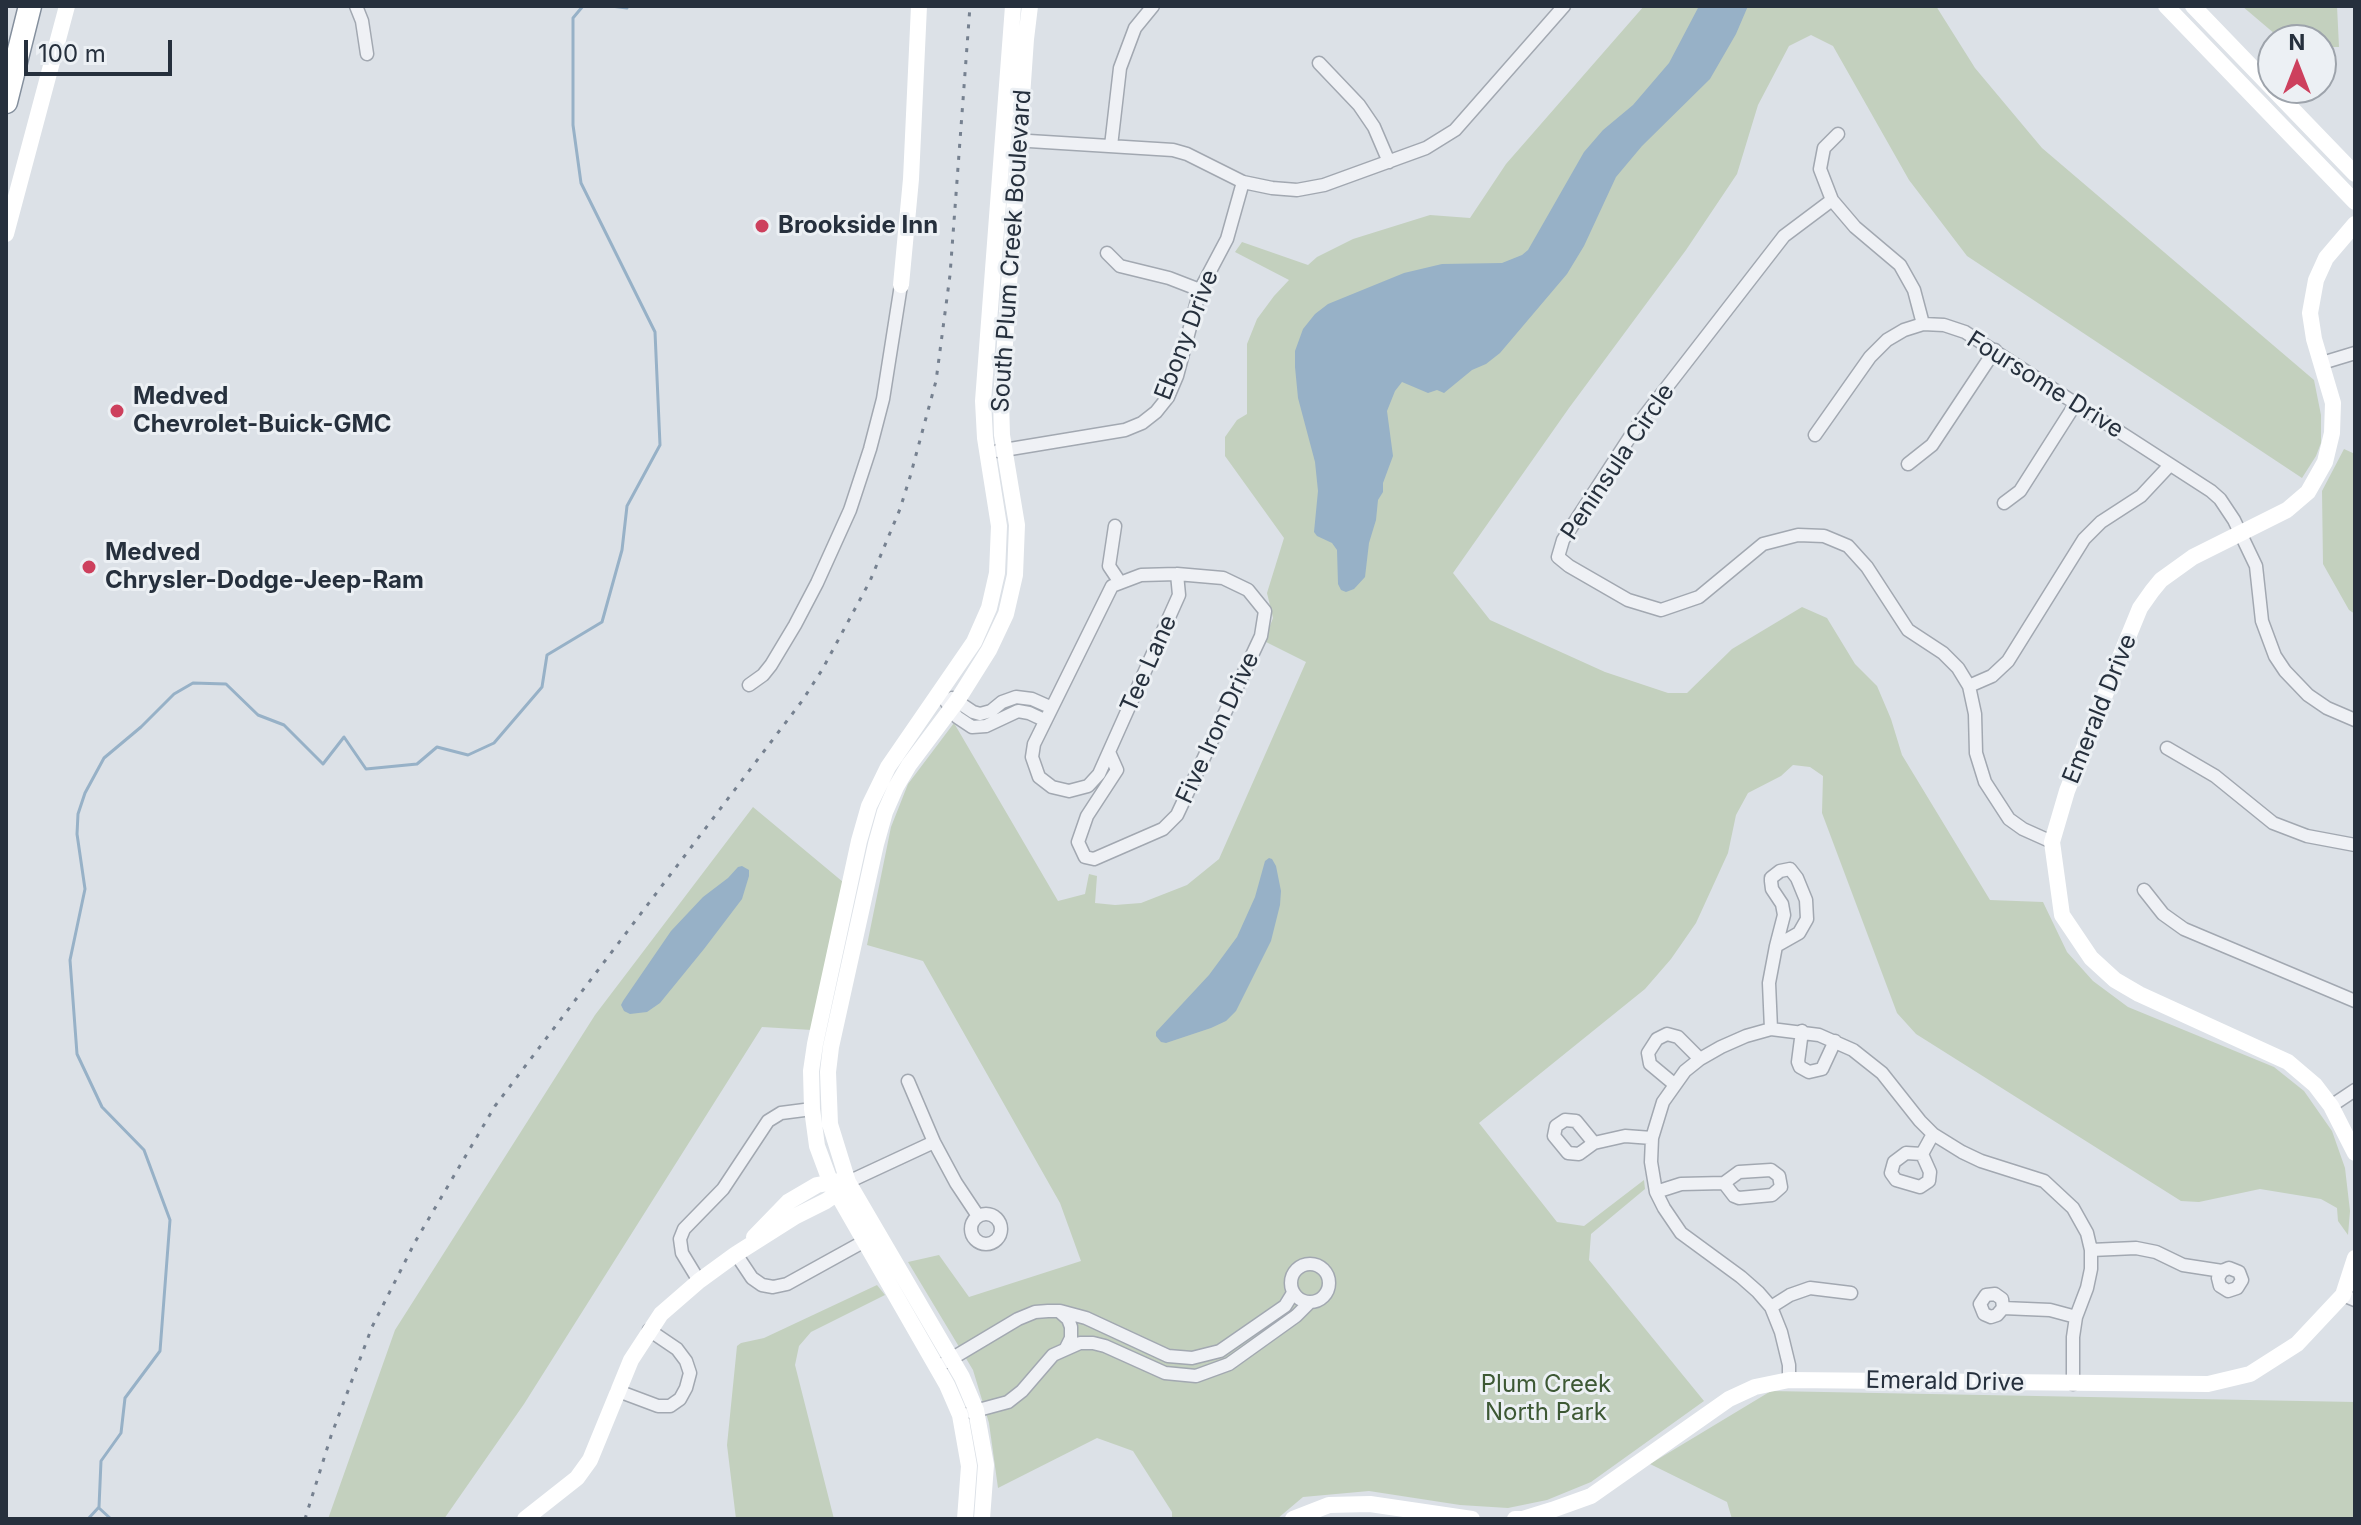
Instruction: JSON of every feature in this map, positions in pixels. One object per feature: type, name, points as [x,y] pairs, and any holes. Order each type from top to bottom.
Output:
[{"type":"highway","points":[[6,102],[30,6]]},
{"type":"street","points":[[6,234],[67,6]]},
{"type":"street","points":[[356,6],[362,21],[367,54]]},
{"type":"street","points":[[749,685],[771,665],[817,583],[850,510],[883,399],[901,285],[911,179],[919,6]]},
{"type":"street","name":"South Plum Creek Boulevard","points":[[965,1519],[969,1466],[968,1413],[962,1377],[944,1363],[863,1242],[833,1188],[817,1146],[812,1109],[812,1057],[863,823],[875,791],[888,767],[966,656],[982,626],[996,581],[999,526],[996,451],[1001,420],[1013,6]]},
{"type":"street","name":"South Plum Creek Boulevard","points":[[1010,139],[1030,6]]},
{"type":"street","points":[[1111,146],[1120,68],[1135,28],[1153,6]]},
{"type":"street","points":[[1010,139],[1173,150],[1243,182],[1297,190],[1324,185],[1426,148],[1455,130],[1564,6]]},
{"type":"street","points":[[2166,6],[2355,202]]},
{"type":"street","points":[[2193,6],[2355,174]]},
{"type":"street","points":[[1319,63],[1359,105],[1374,127],[1389,162]]},
{"type":"street","points":[[1815,435],[1870,357],[1887,340],[1923,324],[1914,290],[1900,265],[1855,227],[1832,200],[1820,169],[1824,148],[1838,134]]},
{"type":"street","name":"Ebony Drive","points":[[996,451],[1125,430],[1142,423],[1156,412],[1168,397],[1177,376],[1200,290],[1227,239],[1243,182]]},
{"type":"street","name":"Peninsula Circle","points":[[1832,200],[1784,236],[1639,423],[1563,540],[1558,557],[1628,600],[1661,610],[1699,597],[1763,544],[1798,535],[1824,536],[1848,546],[1867,567],[1908,630],[1943,653],[1958,668],[1969,686],[1975,714],[1976,753],[1985,782],[2009,819],[2052,842]]},
{"type":"street","name":"Emerald Drive","points":[[2355,224],[2326,258],[2316,280],[2310,313],[2314,339],[2333,403],[2332,433],[2325,462],[2308,492],[2287,510],[2177,567],[2161,580],[2140,608],[2067,791],[2052,842],[2062,915],[2091,958],[2115,980],[2139,994],[2288,1062],[2315,1085],[2331,1106],[2355,1153]]},
{"type":"street","points":[[1107,253],[1120,266],[1169,278],[1200,290]]},
{"type":"street","name":"Foursome Drive","points":[[1923,324],[1944,325],[1965,332],[2220,499],[2241,533],[2256,566],[2262,621],[2275,656],[2308,695],[2327,708],[2355,720]]},
{"type":"street","points":[[1908,464],[1932,445],[1995,350]]},
{"type":"street","points":[[2322,363],[2355,353]]},
{"type":"street","points":[[2004,503],[2020,491],[2076,403]]},
{"type":"street","name":"South Plum Creek Boulevard","points":[[944,1363],[848,1182],[830,1124],[828,1086],[831,1047],[885,812],[902,776],[981,665],[1006,614],[1015,575],[1017,525],[996,451]]},
{"type":"street","points":[[1969,686],[1992,676],[2008,661],[2084,539],[2101,522],[2141,496],[2170,465]]},
{"type":"street","points":[[1115,526],[1109,566],[1119,581]]},
{"type":"street","points":[[1109,752],[1099,774],[1088,786],[1069,791],[1052,787],[1039,777],[1032,757],[1034,744],[1050,707],[1112,586],[1141,575],[1177,574]]},
{"type":"street","name":"Five Iron Drive","points":[[1109,752],[1117,770],[1087,816],[1078,842],[1085,857],[1094,859],[1163,829],[1177,815],[1261,636],[1265,611],[1248,590],[1223,578],[1177,574]]},
{"type":"street","name":"Tee Lane","points":[[1109,752],[1179,595],[1177,574]]},
{"type":"street","points":[[940,693],[954,705],[965,724],[979,728],[1018,711],[1044,720]]},
{"type":"street","points":[[954,705],[980,714],[1016,697],[1032,699],[1050,707]]},
{"type":"street","points":[[2167,748],[2209,771],[2273,823],[2307,836],[2355,845]]},
{"type":"street","points":[[1771,1029],[1769,983],[1776,946],[1784,915],[1771,881],[1780,871],[1790,869],[1806,900],[1807,919],[1799,933],[1776,946]]},
{"type":"street","points":[[2144,890],[2163,914],[2184,929],[2355,1001]]},
{"type":"street","points":[[1789,1380],[1789,1365],[1781,1332],[1771,1307],[1741,1277],[1681,1233],[1656,1192],[1651,1162],[1652,1138],[1663,1102],[1674,1084],[1700,1059],[1746,1036],[1771,1029],[1802,1031],[1853,1050],[1882,1073],[1933,1134],[1981,1161],[2044,1181],[2073,1208],[2087,1233],[2091,1250],[2091,1269],[2076,1317],[2073,1384]]},
{"type":"street","points":[[1802,1031],[1798,1062],[1809,1072],[1822,1069],[1835,1041]]},
{"type":"street","points":[[1674,1084],[1650,1064],[1648,1053],[1657,1039],[1667,1034],[1678,1037],[1700,1059]]},
{"type":"street","points":[[908,1081],[934,1142],[978,1216]]},
{"type":"street","points":[[2331,1106],[2355,1090]]},
{"type":"street","points":[[699,1281],[682,1253],[680,1239],[684,1229],[723,1189],[768,1121],[781,1113],[812,1109]]},
{"type":"street","points":[[1922,1154],[1933,1134]]},
{"type":"street","points":[[1594,1143],[1616,1137],[1652,1138]]},
{"type":"street","points":[[525,1519],[570,1485],[584,1470],[631,1360],[649,1330],[675,1301],[736,1254],[800,1194],[833,1188],[934,1142]]},
{"type":"street","points":[[1656,1192],[1681,1184],[1724,1183]]},
{"type":"street","points":[[736,1254],[752,1278],[762,1285],[773,1287],[787,1284],[863,1242]]},
{"type":"street","points":[[2091,1250],[2136,1248],[2156,1252],[2183,1265],[2222,1271]]},
{"type":"street","name":"Emerald Drive","points":[[1515,1519],[1591,1496],[1729,1399],[1755,1387],[1789,1380],[2208,1384],[2250,1374],[2297,1344],[2349,1298],[2355,1258]]},
{"type":"street","points":[[968,1413],[1008,1402],[1022,1391],[1053,1355],[1080,1343],[1093,1343],[1165,1373],[1196,1376],[1229,1364],[1296,1316],[1310,1302],[1323,1297],[1329,1286],[1328,1276],[1319,1266],[1309,1264],[1297,1269],[1291,1282],[1293,1293],[1310,1302]]},
{"type":"street","points":[[1771,1307],[1790,1295],[1810,1288],[1851,1293]]},
{"type":"street","points":[[944,1363],[1018,1319],[1035,1312],[1060,1311],[1086,1318],[1168,1356],[1192,1358],[1220,1351],[1285,1306],[1293,1293]]},
{"type":"street","points":[[2003,1308],[2050,1310],[2076,1317]]},
{"type":"street","points":[[1060,1311],[1071,1327],[1071,1338],[1066,1348]]},
{"type":"street","points":[[618,1391],[658,1406],[670,1406],[680,1399],[686,1388],[690,1373],[686,1361],[677,1349],[649,1330]]},
{"type":"street","name":"South Plum Creek Boulevard","points":[[968,1413],[986,1465],[982,1519]]},
{"type":"street","points":[[1293,1519],[1329,1505],[1370,1504],[1472,1519]]},
{"type":"green space","name":"Plum Creek North Park","points":[[1644,6],[1936,6],[1975,68],[2042,148],[2314,380],[2321,415],[2321,443],[2302,478],[1967,256],[1909,180],[1833,46],[1811,35],[1789,46],[1758,105],[1737,174],[1686,250],[1569,408],[1453,573],[1490,620],[1605,672],[1668,693],[1687,693],[1732,649],[1802,607],[1827,618],[1855,664],[1877,686],[1902,755],[1990,900],[2043,902],[2067,952],[2093,981],[2128,1007],[2274,1067],[2304,1091],[2332,1131],[2345,1168],[2350,1211],[2348,1235],[2338,1221],[2337,1208],[2321,1199],[2260,1189],[2199,1202],[2181,1201],[1916,1034],[1897,1013],[1822,813],[1823,776],[1810,767],[1793,765],[1781,776],[1748,793],[1736,815],[1728,853],[1696,923],[1645,989],[1479,1123],[1557,1222],[1584,1226],[1644,1180],[1645,1189],[1591,1234],[1589,1260],[1704,1401],[1591,1482],[1547,1500],[1508,1508],[1460,1505],[1369,1491],[1303,1497],[1277,1519],[1172,1519],[1172,1512],[1133,1451],[1097,1438],[998,1488],[989,1423],[973,1370],[908,1262],[939,1255],[969,1297],[1081,1261],[1060,1203],[923,961],[867,945],[891,827],[908,784],[954,723],[1058,901],[1085,894],[1089,874],[1097,876],[1095,903],[1141,903],[1187,885],[1219,859],[1306,662],[1264,641],[1273,618],[1267,593],[1284,538],[1225,456],[1225,437],[1237,420],[1247,414],[1247,344],[1257,319],[1289,280],[1235,252],[1242,242],[1308,265],[1317,257],[1353,239],[1430,215],[1470,218],[1506,164]]},
{"type":"green space","points":[[2242,6],[2337,6],[2339,47],[2337,24],[2263,24]]},
{"type":"green space","points":[[2344,449],[2355,454],[2355,614],[2349,610],[2323,564],[2322,491]]},
{"type":"green space","points":[[753,807],[843,882],[812,1030],[762,1027],[524,1404],[444,1519],[328,1519],[395,1330],[595,1015]]},
{"type":"green space","points":[[877,1285],[885,1295],[811,1332],[799,1346],[795,1365],[834,1519],[736,1519],[727,1445],[737,1346],[764,1338]]},
{"type":"green space","points":[[1771,1391],[2355,1402],[2355,1519],[1732,1519],[1727,1502],[1650,1464]]},
{"type":"water","points":[[1699,6],[1748,6],[1710,79],[1642,146],[1616,177],[1584,246],[1567,274],[1500,353],[1472,370],[1444,393],[1437,390],[1428,393],[1402,382],[1395,391],[1387,411],[1393,456],[1378,500],[1365,577],[1354,589],[1341,590],[1337,550],[1332,543],[1314,532],[1318,491],[1315,462],[1298,398],[1295,367],[1295,351],[1303,329],[1328,304],[1404,273],[1442,264],[1502,263],[1522,255],[1528,250],[1584,152],[1603,130],[1633,105],[1669,63]]},
{"type":"water","points":[[1269,858],[1276,866],[1281,891],[1280,905],[1271,941],[1236,1011],[1226,1021],[1211,1028],[1161,1042],[1156,1032],[1209,975],[1237,937],[1255,897],[1265,861]]},
{"type":"water","points":[[742,866],[749,870],[749,876],[742,899],[704,949],[660,1003],[647,1012],[630,1014],[624,1011],[623,1001],[671,931],[703,897]]},
{"type":"waterway","points":[[88,1519],[99,1507],[101,1461],[121,1433],[125,1398],[160,1351],[170,1220],[144,1150],[102,1107],[77,1054],[70,960],[85,889],[77,834],[78,814],[85,793],[104,758],[174,694],[193,683],[226,684],[258,715],[284,725],[323,764],[344,737],[366,769],[417,764],[437,747],[468,755],[494,743],[542,687],[547,655],[602,622],[622,550],[627,506],[660,445],[655,332],[581,183],[573,125],[573,18],[583,6]]},
{"type":"waterway","points":[[611,6],[627,6]]},
{"type":"waterway","points":[[99,1508],[111,1519]]},
{"type":"railway","points":[[305,1519],[331,1436],[372,1327],[415,1242],[495,1106],[802,701],[870,581],[900,509],[936,381],[950,275],[970,6]]},
{"type":"place","name":"Brookside Inn","points":[[762,226]]},
{"type":"place","name":"Medved Chevrolet-Buick-GMC","points":[[117,411]]},
{"type":"place","name":"Medved Chrysler-Dodge-Jeep-Ram","points":[[89,567]]}]
